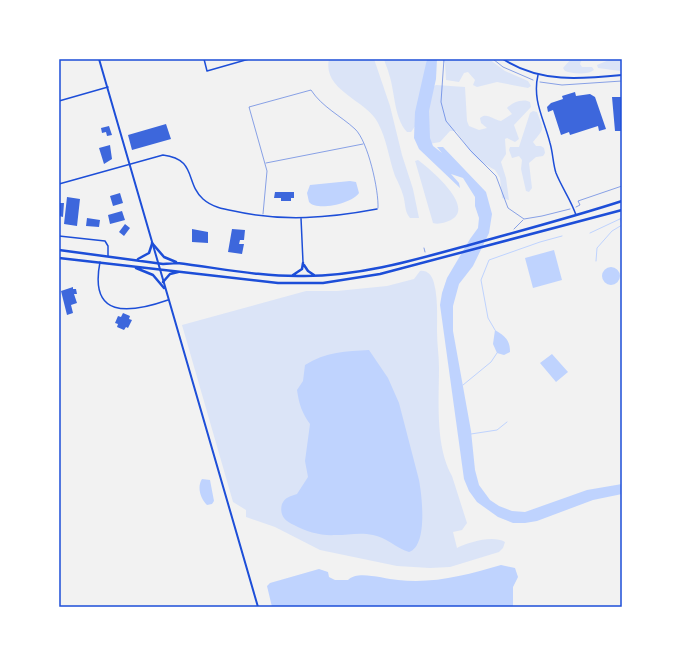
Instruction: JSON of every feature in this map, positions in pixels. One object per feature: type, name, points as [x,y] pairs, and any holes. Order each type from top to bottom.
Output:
[{"type":"main road","points":[[59,250],[138,259],[157,263],[177,263],[279,275],[317,276],[373,270],[452,250],[622,201]]},
{"type":"main road","points":[[59,258],[278,283],[322,282],[380,274],[622,210]]},
{"type":"main road","points":[[138,259],[149,254],[152,243]]},
{"type":"main road","points":[[152,243],[164,257],[177,263]]},
{"type":"main road","points":[[303,263],[308,271],[317,276]]},
{"type":"main road","points":[[279,275],[292,275],[298,273],[302,268],[303,263]]},
{"type":"main road","points":[[134,267],[153,275],[164,288]]},
{"type":"main road","points":[[163,282],[170,274],[182,272]]},
{"type":"street","points":[[99,59],[164,288],[258,607]]},
{"type":"street","points":[[204,59],[207,71],[249,59]]},
{"type":"street","points":[[503,59],[520,68],[538,74],[572,79],[622,75]]},
{"type":"street","points":[[538,74],[536,82],[536,99],[550,143],[556,172],[576,215]]},
{"type":"street","points":[[59,101],[108,87]]},
{"type":"street","points":[[59,184],[158,156],[175,158],[186,166],[198,193],[206,202],[221,208],[262,216],[301,218],[332,217],[378,209]]},
{"type":"street","points":[[301,218],[303,263]]},
{"type":"street","points":[[59,236],[105,241],[108,246],[108,256]]},
{"type":"street","points":[[100,262],[97,288],[102,299],[108,305],[123,309],[168,300]]},
{"type":"lane","points":[[262,216],[267,176],[265,163],[249,108],[312,90],[324,104],[355,129],[364,144],[378,196],[378,209]]},
{"type":"lane","points":[[265,163],[364,144]]},
{"type":"path","points":[[444,59],[440,102],[446,121],[470,150],[496,176],[506,204],[513,213],[524,219]]},
{"type":"path","points":[[493,59],[503,67],[536,82],[562,85],[622,81]]},
{"type":"path","points":[[513,230],[518,223],[524,219],[573,208],[580,205],[578,201],[622,186]]},
{"type":"shaded area","points":[[329,59],[374,59],[390,106],[402,155],[413,189],[419,218],[410,218],[407,213],[404,198],[395,176],[384,136],[378,123],[365,108],[339,87],[332,79],[329,70]]},
{"type":"shaded area","points":[[384,59],[427,59],[416,125],[411,132],[407,132],[397,112],[389,72]]},
{"type":"shaded area","points":[[441,59],[489,59],[505,71],[528,81],[531,86],[528,88],[497,82],[477,87],[473,85],[475,80],[468,72],[464,73],[459,82],[446,80],[445,63]]},
{"type":"shaded area","points":[[571,59],[582,59],[580,64],[582,67],[592,67],[594,70],[588,73],[580,74],[565,71],[563,68]]},
{"type":"shaded area","points":[[622,59],[622,70],[620,71],[598,68],[597,65],[609,60]]},
{"type":"shaded area","points":[[436,85],[465,87],[467,121],[469,126],[479,130],[487,128],[481,123],[480,118],[483,116],[488,116],[501,121],[512,114],[507,108],[512,104],[525,100],[530,102],[531,107],[514,125],[519,139],[515,142],[507,138],[505,139],[506,154],[501,162],[506,178],[509,200],[502,198],[500,178],[495,170],[481,162],[472,154],[456,131],[450,131],[440,142],[429,144],[426,129],[431,88]]},
{"type":"shaded area","points":[[533,111],[537,112],[542,128],[540,134],[533,142],[536,146],[541,146],[544,148],[545,153],[543,156],[536,157],[529,163],[532,188],[529,192],[526,191],[521,169],[522,160],[519,156],[512,158],[509,150],[510,147],[519,147],[530,113]]},
{"type":"shaded area","points":[[418,160],[432,171],[455,198],[458,206],[457,214],[451,220],[435,224],[433,223],[415,161]]},
{"type":"shaded area","points":[[420,271],[425,271],[431,275],[435,289],[437,307],[440,437],[447,464],[467,523],[462,530],[453,532],[457,548],[481,540],[494,539],[505,542],[503,548],[499,552],[450,567],[430,568],[397,566],[320,550],[275,527],[246,517],[246,510],[233,502],[182,325],[306,291],[337,291],[387,286],[414,279]]},
{"type":"water","points":[[427,59],[437,59],[436,79],[429,111],[430,138],[433,146],[442,153],[437,147],[443,147],[486,192],[492,214],[489,233],[473,266],[459,284],[453,306],[453,331],[471,431],[475,470],[479,485],[490,500],[499,506],[512,511],[525,512],[587,490],[622,484],[622,494],[593,500],[537,521],[513,523],[498,517],[477,502],[469,491],[464,479],[440,305],[447,278],[478,228],[479,218],[475,206],[475,197],[463,178],[451,174],[459,183],[460,188],[419,149],[414,138],[415,112]]},
{"type":"water","points":[[350,181],[356,182],[359,193],[350,200],[327,206],[313,205],[309,202],[307,193],[310,185]]},
{"type":"water","points":[[554,250],[562,280],[533,288],[525,258]]},
{"type":"water","points":[[607,267],[615,267],[620,272],[618,283],[615,285],[607,285],[602,280],[602,272]]},
{"type":"water","points":[[495,330],[502,334],[506,339],[509,344],[510,352],[504,355],[497,353],[493,344]]},
{"type":"water","points":[[369,350],[388,378],[399,403],[419,480],[422,508],[421,531],[415,548],[409,552],[378,536],[368,534],[330,535],[309,532],[288,522],[281,511],[283,502],[288,497],[297,494],[308,477],[305,461],[310,424],[301,408],[297,390],[303,381],[305,365],[320,357],[328,355]]},
{"type":"water","points":[[552,354],[568,372],[556,382],[540,363]]},
{"type":"water","points":[[202,479],[210,480],[214,501],[212,504],[207,505],[201,496],[200,482]]},
{"type":"water","points":[[501,565],[515,568],[518,577],[513,587],[513,607],[272,607],[267,586],[270,583],[319,569],[328,572],[329,577],[335,580],[348,580],[352,577],[364,575],[398,580],[424,581],[450,578]]},
{"type":"building","points":[[575,92],[576,96],[590,94],[595,97],[606,129],[599,131],[598,126],[570,135],[569,132],[561,135],[553,110],[548,112],[547,107],[551,103],[563,99],[562,96]]},
{"type":"building","points":[[612,97],[622,97],[622,131],[615,131]]},
{"type":"building","points":[[166,124],[171,139],[132,150],[128,135]]},
{"type":"building","points":[[109,126],[112,135],[107,136],[106,132],[102,133],[101,128]]},
{"type":"building","points":[[110,145],[112,159],[104,164],[99,148]]},
{"type":"building","points":[[275,192],[294,192],[294,198],[291,198],[291,201],[281,201],[281,198],[274,198]]},
{"type":"building","points":[[120,193],[123,203],[113,206],[110,196]]},
{"type":"building","points":[[67,197],[80,199],[77,226],[64,224]]},
{"type":"building","points":[[59,203],[64,203],[63,217],[59,216]]},
{"type":"building","points":[[122,211],[125,220],[110,224],[108,215]]},
{"type":"building","points":[[87,218],[100,220],[99,227],[86,226]]},
{"type":"building","points":[[125,224],[130,228],[124,236],[119,232]]},
{"type":"building","points":[[192,229],[208,232],[208,243],[192,242]]},
{"type":"building","points":[[232,229],[245,230],[244,240],[240,240],[239,244],[244,244],[242,254],[228,252]]},
{"type":"building","points":[[73,287],[73,289],[76,289],[77,294],[74,294],[77,303],[71,305],[73,313],[67,315],[61,291]]},
{"type":"building","points":[[123,313],[130,316],[129,319],[132,320],[128,328],[126,327],[124,330],[117,327],[118,324],[115,323],[118,316],[121,317]]},
{"type":"waterway","points":[[590,233],[622,218]]},
{"type":"waterway","points":[[596,261],[597,248],[612,231],[622,225],[620,219]]},
{"type":"waterway","points":[[495,330],[488,318],[481,280],[489,260],[562,236]]},
{"type":"waterway","points":[[463,385],[491,362],[497,353]]},
{"type":"waterway","points":[[471,434],[497,430],[507,422]]}]
